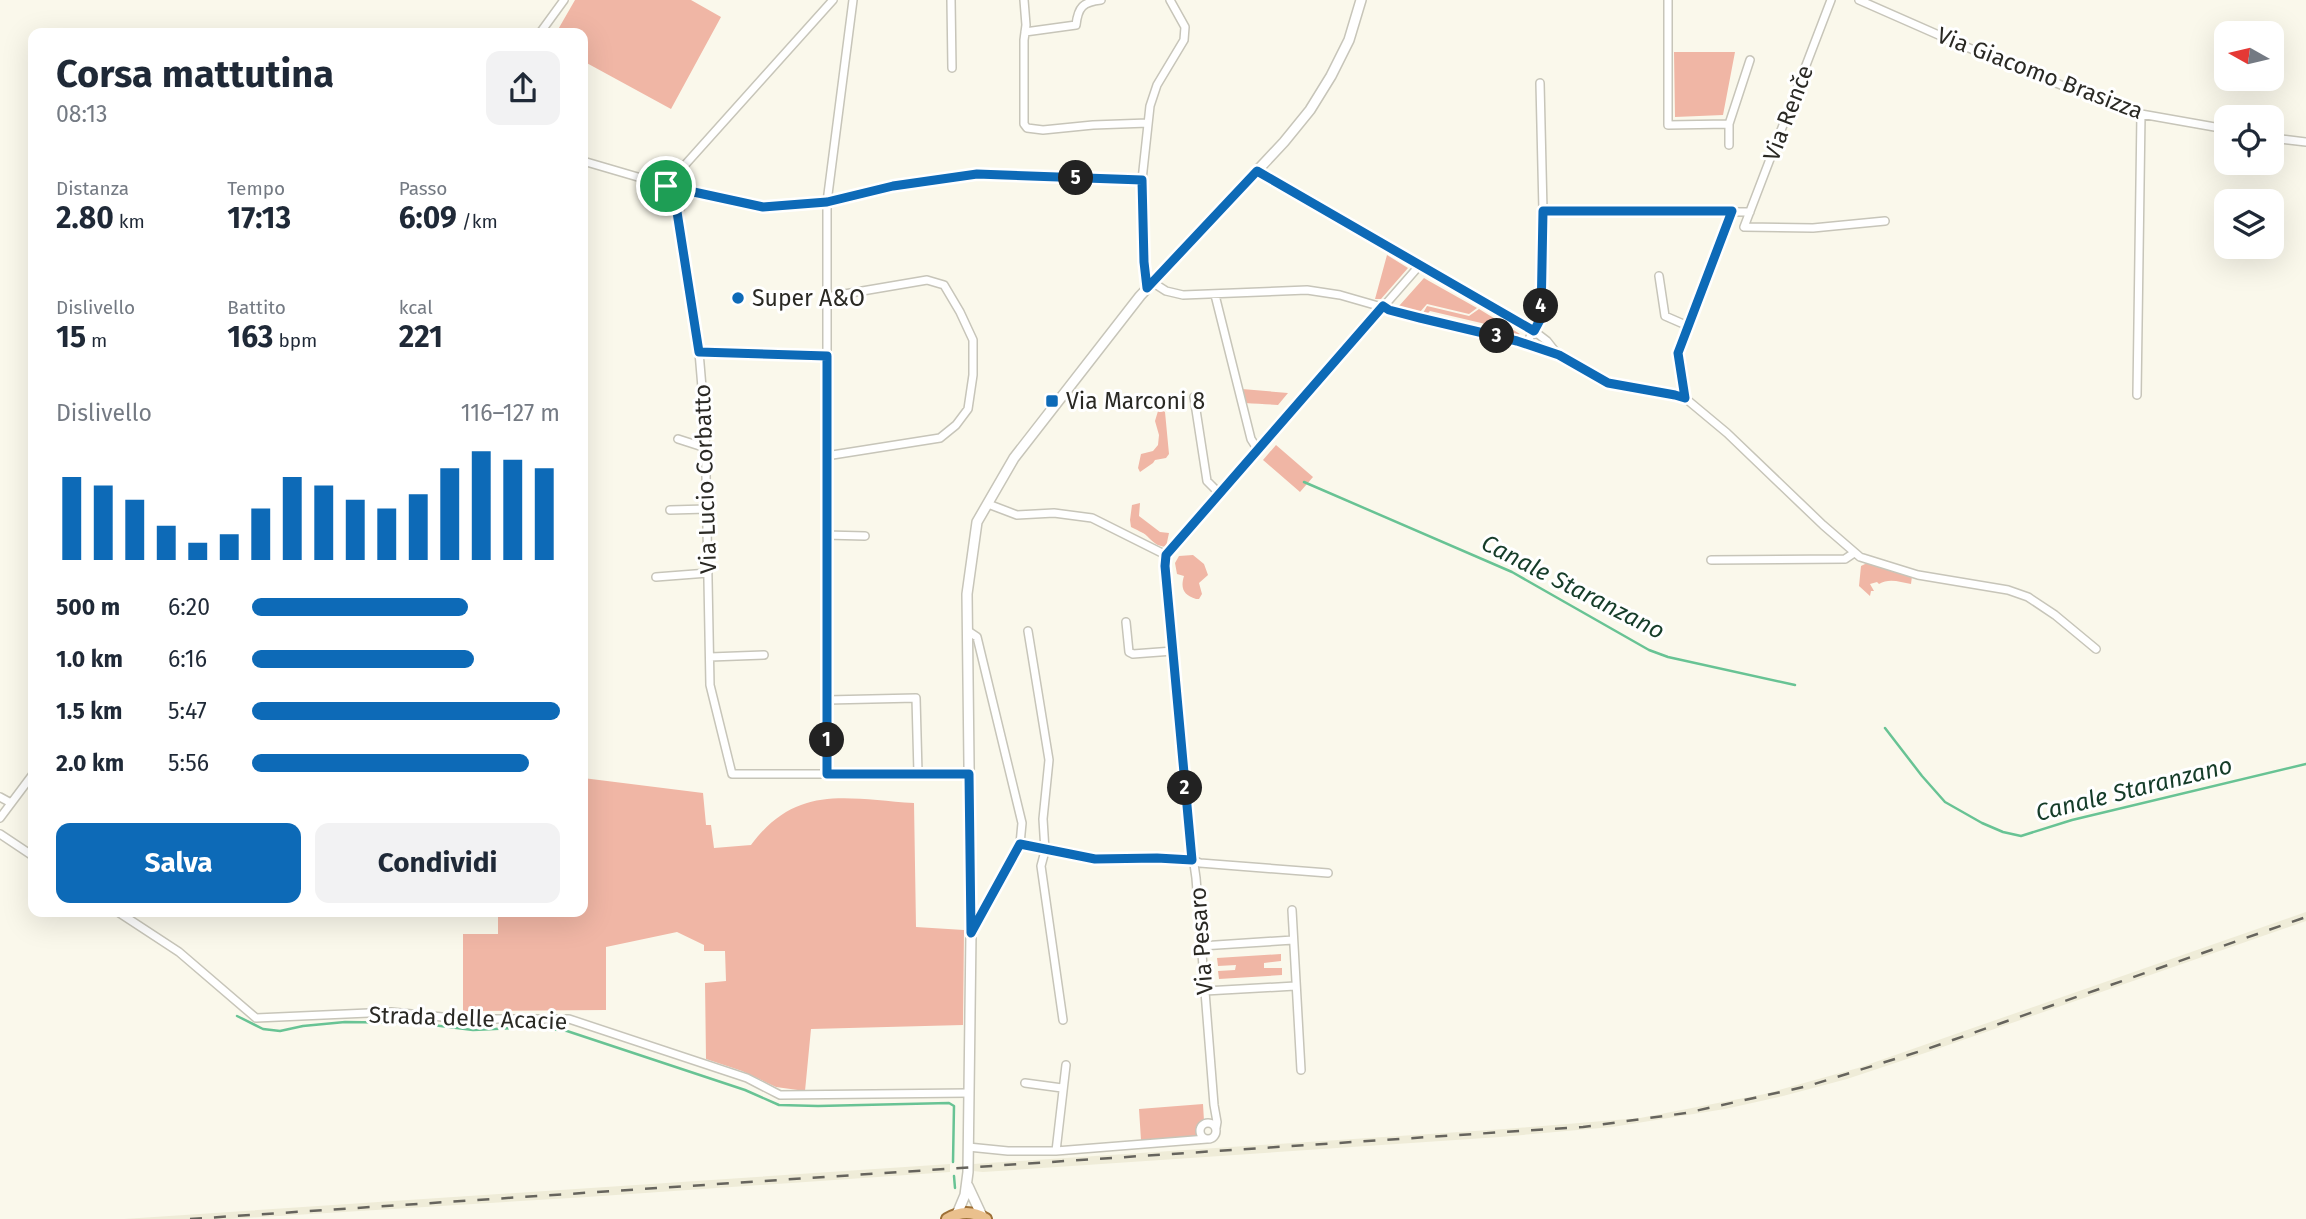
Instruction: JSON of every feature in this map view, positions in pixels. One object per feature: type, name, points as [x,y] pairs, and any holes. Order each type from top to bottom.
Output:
[{"type":"main road","points":[[952,1216],[965,1212],[984,1218]]},
{"type":"street","points":[[544,28],[564,0]]},
{"type":"street","points":[[666,186],[833,0]]},
{"type":"street","points":[[853,0],[827,202],[827,774],[969,774]]},
{"type":"street","points":[[951,0],[952,68]]},
{"type":"street","points":[[1024,0],[1024,124],[1027,128],[1044,130],[1148,123]]},
{"type":"street","points":[[1025,32],[1076,25],[1079,9],[1085,3],[1101,0]]},
{"type":"street","points":[[1150,285],[1143,250],[1142,180],[1150,106],[1157,85],[1184,40],[1185,27],[1170,0]]},
{"type":"street","points":[[952,1216],[967,1183],[971,933],[967,594],[977,522],[1014,458],[1150,285],[1284,142],[1310,110],[1349,40],[1362,0]]},
{"type":"street","points":[[1668,0],[1668,125],[1729,124]]},
{"type":"street","name":"Via Renče","points":[[1831,0],[1744,226],[1813,228],[1885,221]]},
{"type":"street","name":"Via Giacomo Brasizza","points":[[1859,0],[2081,93],[2141,114],[2214,128]]},
{"type":"street","points":[[1728,145],[1729,124],[1750,60]]},
{"type":"street","points":[[1526,344],[1541,318],[1543,211],[1540,83]]},
{"type":"street","points":[[2137,395],[2141,114]]},
{"type":"street","points":[[2284,139],[2306,142]]},
{"type":"street","points":[[588,163],[689,192],[763,207],[827,202],[893,186],[977,174],[1142,180]]},
{"type":"street","points":[[1257,171],[1534,331],[1559,355]]},
{"type":"street","name":"Via Lucio Corbatto","points":[[666,186],[677,212],[699,352],[706,448],[710,685],[732,774],[827,774]]},
{"type":"street","points":[[677,212],[689,192]]},
{"type":"street","points":[[1543,211],[1750,212]]},
{"type":"street","points":[[1685,398],[1678,353],[1732,211]]},
{"type":"street","points":[[988,504],[1017,515],[1054,513],[1092,518],[1161,550],[1166,555],[1419,266]]},
{"type":"street","points":[[1659,276],[1665,316],[1688,326]]},
{"type":"street","points":[[826,456],[940,438],[956,425],[968,409],[973,375],[973,340],[944,285],[927,280],[827,297]]},
{"type":"street","points":[[1150,285],[1183,295],[1307,290],[1383,306],[1420,318],[1485,332],[1559,355],[1608,383],[1685,398],[1727,433],[1854,552],[1873,562],[1918,575],[1985,586],[2028,597],[2096,649]]},
{"type":"street","points":[[1215,295],[1251,439],[1258,450]]},
{"type":"street","points":[[699,352],[827,356]]},
{"type":"street","points":[[1194,397],[1207,481],[1219,492]]},
{"type":"street","points":[[678,439],[706,448]]},
{"type":"street","points":[[670,510],[707,509]]},
{"type":"street","points":[[825,535],[865,536]]},
{"type":"street","points":[[1711,560],[1845,559],[1854,552]]},
{"type":"street","name":"Via Pesaro","points":[[1166,555],[1216,1128]]},
{"type":"street","points":[[656,576],[708,573]]},
{"type":"street","points":[[1126,622],[1129,652],[1173,651]]},
{"type":"street","points":[[968,631],[977,637],[1022,823],[1020,844],[971,933]]},
{"type":"street","points":[[1028,631],[1049,760],[1043,819],[1045,850],[1041,866],[1063,1020]]},
{"type":"street","points":[[710,657],[764,655]]},
{"type":"street","points":[[827,700],[916,698],[918,774]]},
{"type":"street","points":[[0,818],[28,781]]},
{"type":"street","points":[[0,797],[11,803]]},
{"type":"street","points":[[0,834],[28,853]]},
{"type":"street","points":[[1020,844],[1095,859],[1192,860],[1200,863],[1328,873]]},
{"type":"street","points":[[1292,910],[1301,1069]]},
{"type":"street","name":"Strada delle Acacie","points":[[126,917],[179,952],[256,1018],[391,1012],[463,1019],[569,1019],[747,1078],[780,1096],[968,1093]]},
{"type":"street","points":[[1201,946],[1293,940]]},
{"type":"street","points":[[1205,991],[1296,986]]},
{"type":"street","points":[[1056,1151],[1066,1065]]},
{"type":"street","points":[[1025,1083],[1062,1088]]},
{"type":"street","name":"Via Pesaro","points":[[1207,1139],[1202,1137],[1201,1126],[1207,1123],[1213,1105]]},
{"type":"street","points":[[968,1147],[1008,1151],[1056,1151],[1213,1138],[1216,1128],[1207,1123]]},
{"type":"street","points":[[967,1183],[984,1218]]},
{"type":"shaded area","points":[[575,0],[691,0],[721,17],[671,109],[588,64],[588,28],[559,28]]},
{"type":"shaded area","points":[[1674,52],[1735,52],[1723,115],[1675,117]]},
{"type":"shaded area","points":[[1387,255],[1408,268],[1381,299],[1375,299]]},
{"type":"shaded area","points":[[1424,278],[1477,308],[1469,314],[1427,304],[1420,312],[1399,306]]},
{"type":"shaded area","points":[[1427,306],[1469,316],[1479,309],[1520,334],[1518,336],[1491,330],[1494,326],[1430,311],[1423,313]]},
{"type":"shaded area","points":[[1242,389],[1288,393],[1278,405],[1245,403]]},
{"type":"shaded area","points":[[1158,411],[1165,412],[1169,454],[1166,458],[1155,460],[1140,472],[1138,468],[1141,454],[1153,451],[1158,445],[1159,435],[1155,421]]},
{"type":"shaded area","points":[[1276,445],[1313,477],[1300,492],[1263,460]]},
{"type":"shaded area","points":[[1140,503],[1139,516],[1160,532],[1169,533],[1166,547],[1156,544],[1144,533],[1131,527],[1132,505]]},
{"type":"shaded area","points":[[1193,555],[1204,564],[1208,575],[1199,583],[1202,594],[1199,599],[1184,591],[1184,576],[1177,574],[1175,563],[1179,556]]},
{"type":"shaded area","points":[[1867,563],[1912,576],[1911,584],[1891,581],[1870,584],[1874,591],[1871,591],[1870,596],[1859,586],[1861,566]]},
{"type":"shaded area","points":[[588,779],[703,793],[706,825],[711,825],[714,848],[751,845],[768,825],[805,803],[845,798],[914,803],[916,927],[964,930],[963,1025],[811,1029],[805,1091],[776,1087],[742,1071],[706,1059],[705,983],[726,981],[725,951],[704,951],[704,945],[677,932],[606,947],[606,1010],[463,1011],[463,934],[498,934],[498,917],[588,917]]},
{"type":"shaded area","points":[[2306,912],[2306,921],[1931,1051],[1847,1079],[1725,1109],[1612,1127],[1500,1137],[973,1171],[973,1164],[1640,1118],[1765,1094],[1858,1068]]},
{"type":"shaded area","points":[[1281,954],[1281,961],[1264,963],[1264,968],[1282,968],[1282,975],[1219,979],[1218,971],[1235,970],[1236,965],[1218,966],[1217,958]]},
{"type":"shaded area","points":[[1203,1104],[1204,1121],[1197,1127],[1197,1136],[1141,1140],[1139,1109]]},
{"type":"shaded area","points":[[950,1164],[950,1172],[587,1197],[229,1219],[124,1219]]},
{"type":"waterway","name":"Canale Staranzano","points":[[1304,482],[1512,572],[1649,650],[1668,657],[1795,685]]},
{"type":"waterway","name":"Canale Staranzano","points":[[1885,728],[1945,802],[1982,823],[2021,836],[2072,820],[2306,764]]},
{"type":"waterway","points":[[237,1016],[263,1029],[280,1031],[345,1022],[416,1023],[473,1030],[533,1027],[567,1031],[745,1090],[779,1105],[949,1103],[954,1106],[953,1162]]},
{"type":"waterway","points":[[954,1176],[955,1188]]},
{"type":"railway","points":[[190,1219],[1583,1127],[1686,1113],[1808,1086],[1924,1050],[2306,917]]},
{"type":"place","name":"Super A&O","points":[[738,298]]},
{"type":"place","name":"Via Marconi 8","points":[[1052,401]]},
{"type":"route","points":[[1257,171],[1534,331],[1541,318],[1543,211],[1732,211],[1678,353],[1685,398],[1621,387],[1585,372],[1559,355],[1485,332],[1420,318],[1383,306],[1166,555],[1192,860],[1095,859],[1020,844],[971,933],[969,774],[827,774],[827,356],[699,352],[677,212],[666,186],[763,207],[827,202],[893,186],[977,174],[1142,180],[1142,226],[1147,288],[1257,171]]}]
